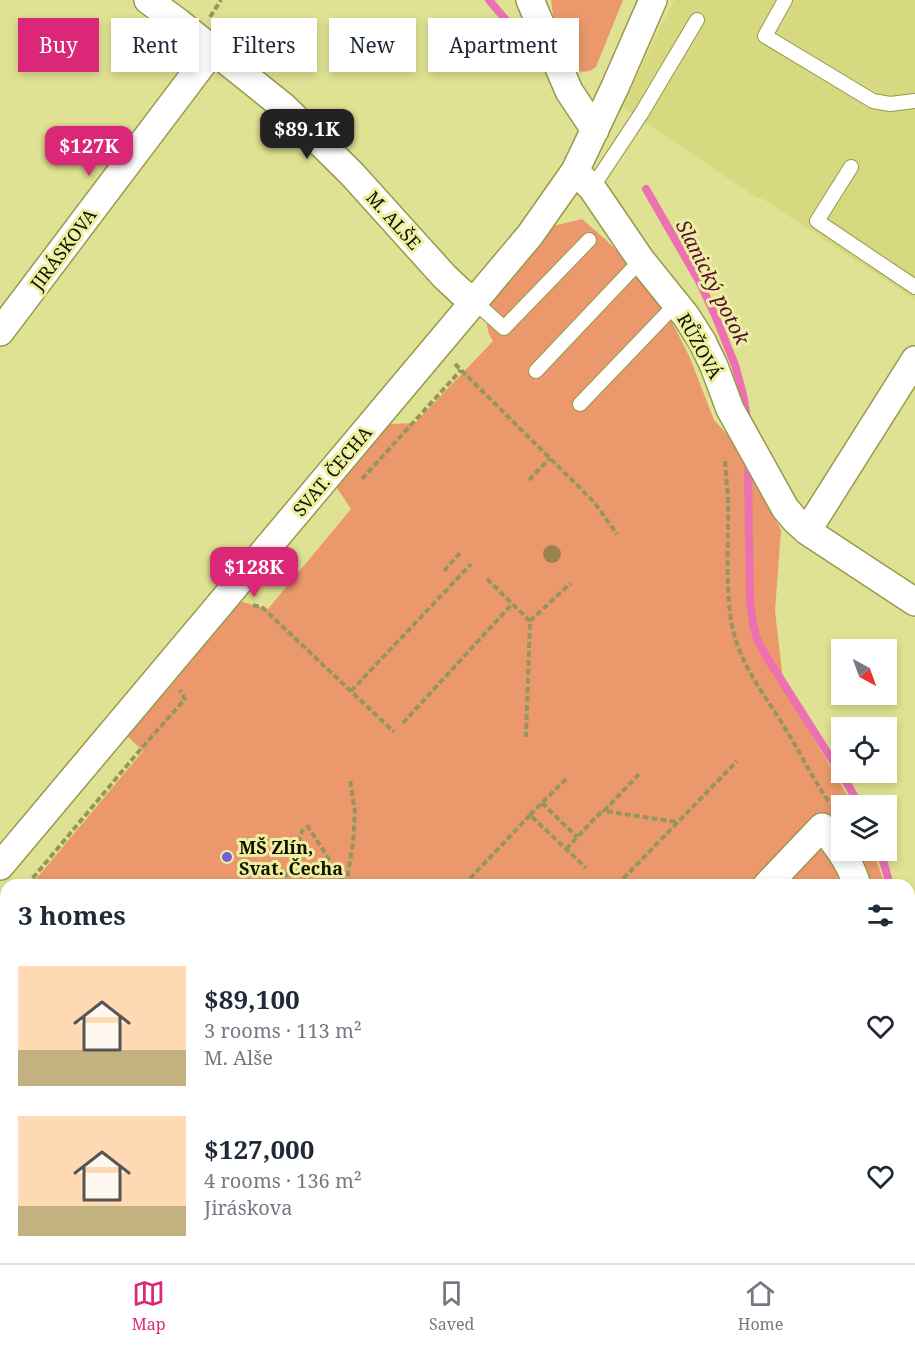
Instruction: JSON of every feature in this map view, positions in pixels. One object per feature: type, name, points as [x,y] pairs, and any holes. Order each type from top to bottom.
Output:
[{"type":"street","name":"M. ALŠE","points":[[148,0],[211,49]]},
{"type":"street","name":"RŮŽOVÁ","points":[[530,0],[569,91],[587,160],[641,260],[686,316],[702,341],[714,366],[729,409],[785,508],[807,531],[915,602]]},
{"type":"street","name":"SVAT. ČECHA","points":[[0,866],[475,302],[587,160],[615,87],[653,0]]},
{"type":"street","name":"JIRÁSKOVA","points":[[0,332],[211,54]]},
{"type":"street","name":"M. ALŠE","points":[[240,72],[284,107],[319,140],[444,276],[475,302]]},
{"type":"street","points":[[807,531],[915,360]]},
{"type":"street","points":[[773,879],[822,827],[842,851],[855,879]]},
{"type":"lane","points":[[785,0],[765,36],[873,101],[890,104],[915,101]]},
{"type":"lane","points":[[587,160],[641,114],[698,20]]},
{"type":"lane","points":[[851,167],[817,221],[915,287]]},
{"type":"lane","points":[[475,302],[504,328],[589,240]]},
{"type":"lane","points":[[536,371],[641,260]]},
{"type":"lane","points":[[580,404],[676,304]]},
{"type":"path","points":[[212,14],[221,0]]},
{"type":"path","points":[[437,346],[594,501],[617,534]]},
{"type":"path","points":[[357,484],[460,370]]},
{"type":"path","points":[[529,480],[550,458]]},
{"type":"path","points":[[724,461],[728,497],[727,577],[734,635],[752,678],[783,724],[814,781],[831,804]]},
{"type":"path","points":[[444,571],[460,553]]},
{"type":"path","points":[[351,691],[471,564]]},
{"type":"path","points":[[487,579],[530,621]]},
{"type":"path","points":[[526,737],[530,621],[571,583]]},
{"type":"path","points":[[226,597],[263,608],[394,732]]},
{"type":"path","points":[[254,605],[262,597]]},
{"type":"path","points":[[403,723],[512,604]]},
{"type":"path","points":[[32,879],[185,699],[177,683]]},
{"type":"path","points":[[623,879],[737,761]]},
{"type":"path","points":[[566,849],[639,774]]},
{"type":"path","points":[[470,879],[568,777]]},
{"type":"path","points":[[347,879],[355,812],[350,779]]},
{"type":"path","points":[[542,803],[577,837]]},
{"type":"path","points":[[604,811],[677,822]]},
{"type":"path","points":[[530,815],[586,868]]},
{"type":"path","points":[[285,879],[305,827],[342,879]]},
{"type":"shaded area","points":[[551,0],[623,0],[596,67],[585,72],[579,71],[579,18],[554,18]]},
{"type":"shaded area","points":[[674,0],[915,0],[915,300],[763,199],[755,197],[622,106]]},
{"type":"shaded area","points":[[582,219],[651,284],[690,358],[714,420],[734,442],[781,530],[775,611],[784,688],[831,768],[831,783],[840,783],[847,795],[831,795],[831,861],[877,861],[883,879],[36,879],[143,751],[126,735],[239,601],[268,609],[351,509],[335,485],[390,424],[415,423],[493,341],[484,313],[553,226]]},
{"type":"waterway","name":"Slanický potok","points":[[489,0],[504,18]]},
{"type":"waterway","name":"Slanický potok","points":[[646,189],[699,281],[715,315],[735,365],[747,419]]},
{"type":"waterway","name":"Slanický potok","points":[[748,471],[750,601],[757,639],[854,795]]},
{"type":"waterway","name":"Slanický potok","points":[[883,861],[888,879]]},
{"type":"place","name":"MŠ Zlín, Svat. Čecha","points":[[227,857]]}]
